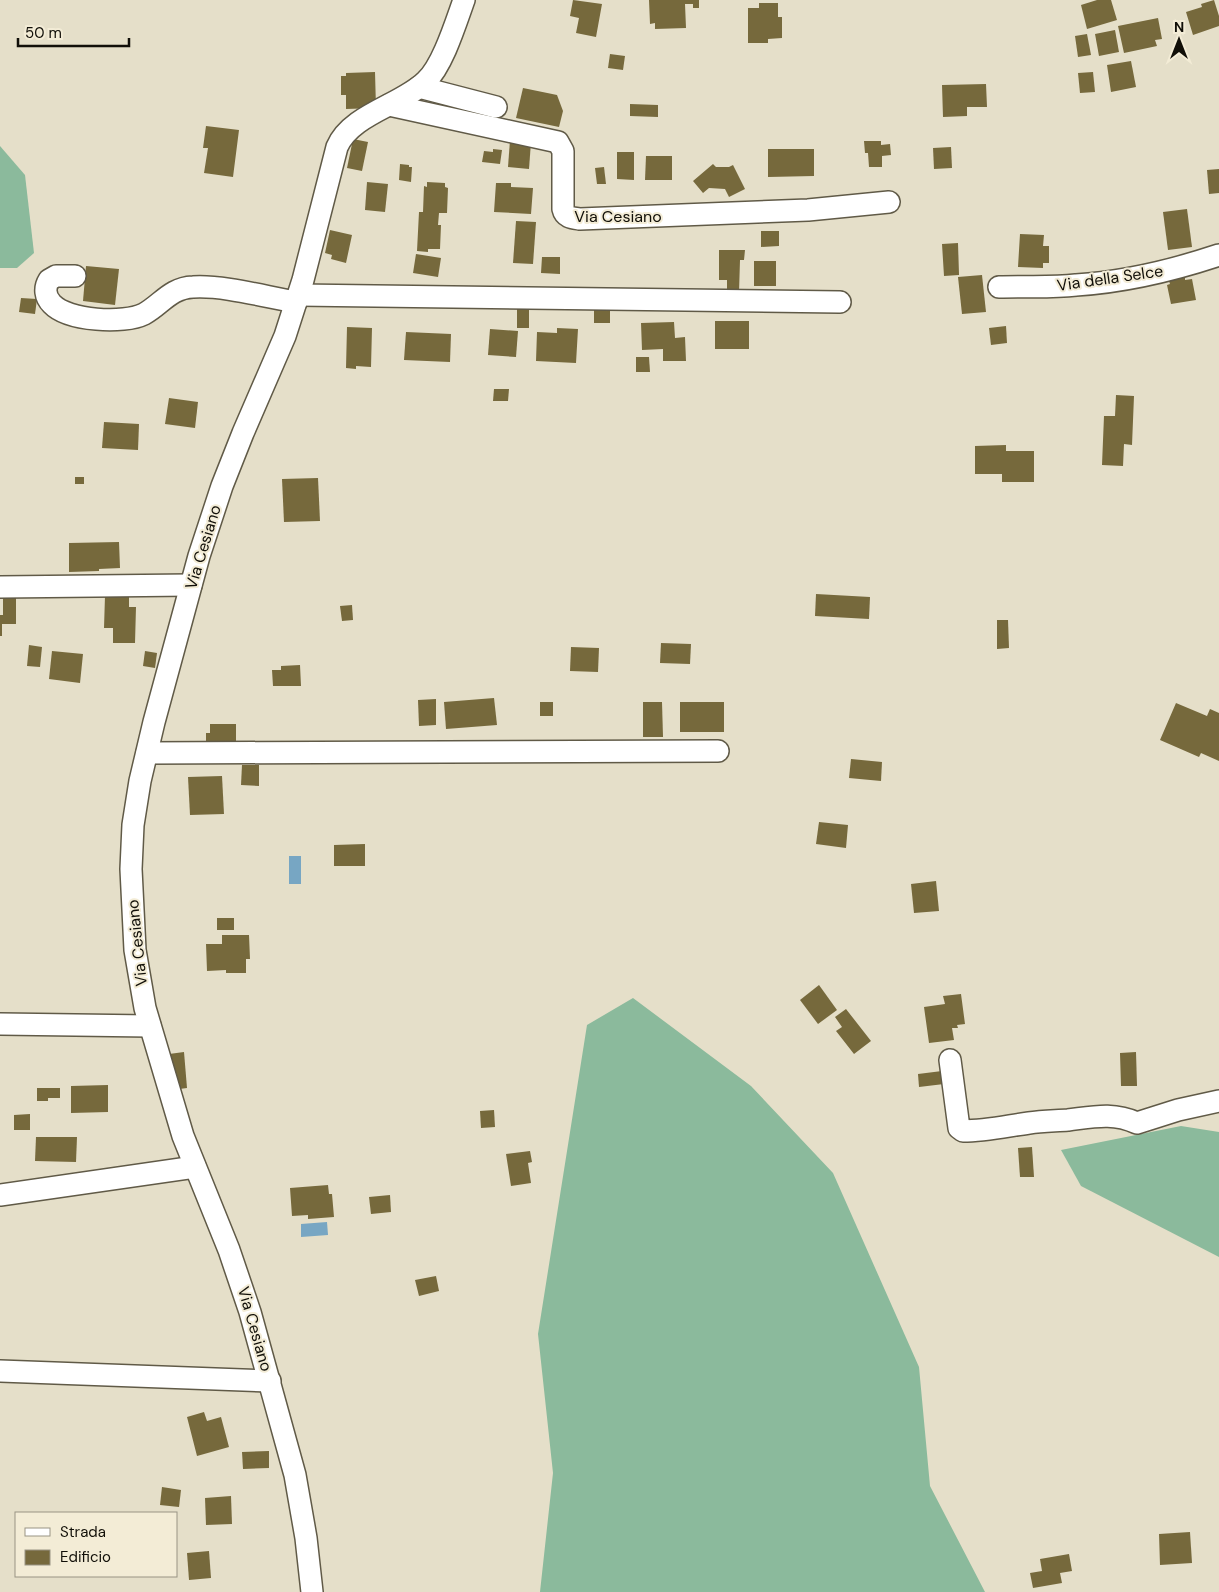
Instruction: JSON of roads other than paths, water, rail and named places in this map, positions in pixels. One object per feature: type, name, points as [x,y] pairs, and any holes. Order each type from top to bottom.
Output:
[{"type":"street","name":"Via Cesiano","points":[[312,1592],[299,1495],[270,1381],[240,1280],[180,1125],[143,998],[136,960],[131,879],[133,825],[147,753],[204,538],[247,421],[282,344],[297,298],[339,143],[343,136],[356,125],[419,87],[436,69],[464,0]]},
{"type":"street","points":[[419,87],[496,107]]},
{"type":"street","name":"Via Cesiano","points":[[389,105],[558,142],[563,150],[563,209],[566,215],[570,217],[590,218],[808,210],[889,202]]},
{"type":"street","name":"Via della Selce","points":[[999,287],[1095,283],[1154,273],[1219,255]]},
{"type":"street","points":[[75,276],[56,276],[49,280],[46,291],[48,300],[56,308],[70,314],[118,320],[131,318],[148,311],[168,294],[183,288],[192,287],[297,298],[840,302]]},
{"type":"street","points":[[0,587],[191,585]]},
{"type":"street","points":[[147,753],[718,751]]},
{"type":"street","points":[[0,1024],[150,1026]]},
{"type":"street","points":[[950,1060],[959,1128],[963,1131],[988,1130],[1098,1115],[1127,1118],[1137,1123],[1219,1101]]},
{"type":"street","points":[[0,1195],[195,1167]]},
{"type":"street","points":[[0,1371],[270,1381]]},
{"type":"water","points":[[289,856],[301,856],[301,884],[289,884]]},
{"type":"water","points":[[327,1222],[328,1235],[301,1237],[301,1224]]}]
